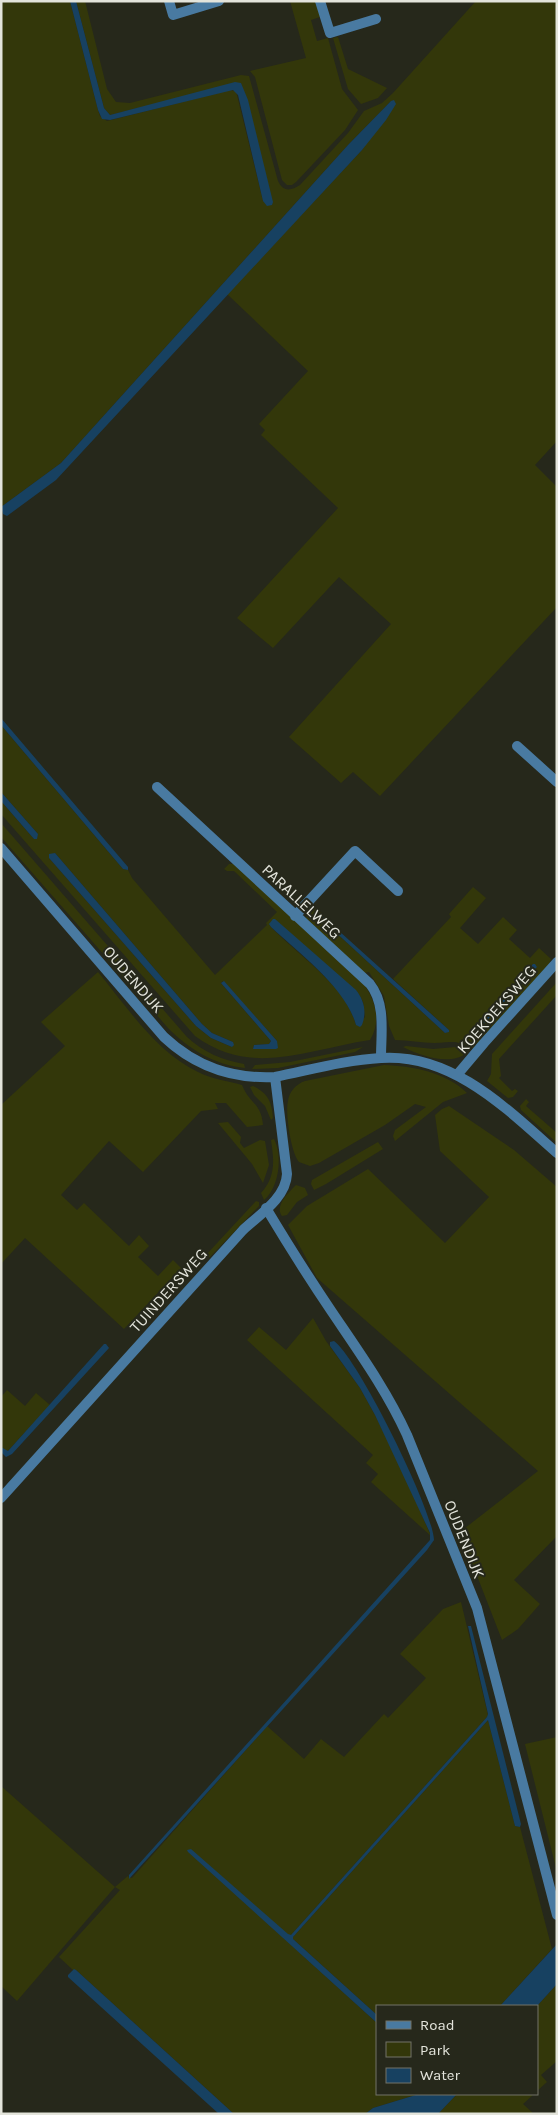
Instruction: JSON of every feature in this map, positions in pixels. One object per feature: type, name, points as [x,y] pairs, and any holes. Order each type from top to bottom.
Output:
[{"type":"street","points":[[169,1],[173,15],[219,1]]},
{"type":"street","points":[[320,1],[330,33],[376,19]]},
{"type":"street","points":[[517,746],[557,782]]},
{"type":"street","name":"PARALLELWEG","points":[[157,787],[376,992],[381,1007],[381,1058]]},
{"type":"street","name":"OUDENDIJK","points":[[1,848],[172,1045],[191,1059],[215,1070],[246,1077],[275,1077]]},
{"type":"street","points":[[295,916],[355,851],[398,891]]},
{"type":"street","name":"KOEKOEKSWEG","points":[[458,1075],[484,1042],[557,962]]},
{"type":"street","points":[[275,1077],[381,1058],[413,1059],[458,1075],[492,1098],[557,1153]]},
{"type":"street","name":"TUINDERSWEG","points":[[1,1498],[243,1230],[280,1193],[287,1179],[275,1077]]},
{"type":"street","name":"OUDENDIJK","points":[[266,1208],[302,1267],[374,1375],[398,1414],[407,1435],[477,1608],[557,1915]]},
{"type":"green space","points":[[1,1],[70,1],[98,110],[100,116],[107,121],[230,90],[236,91],[263,201],[241,83],[110,115],[104,108],[76,1],[85,1],[107,89],[116,102],[130,103],[241,75],[249,76],[278,181],[282,187],[288,189],[300,185],[348,133],[364,111],[382,103],[393,93],[476,1],[557,1],[557,441],[535,465],[557,487],[557,607],[380,796],[353,772],[341,783],[289,737],[391,624],[339,577],[273,648],[237,618],[338,508],[261,435],[265,430],[259,424],[308,371],[227,294],[362,150],[391,101],[348,145],[61,463],[1,507]]},
{"type":"green space","points":[[290,1],[316,1],[320,17],[311,20],[317,41],[328,38],[342,89],[358,110],[345,130],[296,182],[292,185],[287,185],[282,180],[255,77],[250,71],[306,58]]},
{"type":"green space","points":[[338,37],[348,69],[387,88],[378,98],[361,104],[348,89],[333,38]]},
{"type":"green space","points":[[1,725],[123,869],[128,870],[132,878],[215,975],[267,925],[266,923],[277,912],[234,871],[224,869],[229,864],[235,864],[364,984],[376,1011],[376,1025],[370,1040],[302,1054],[259,1058],[238,1056],[216,1049],[195,1036],[1,814],[1,801],[34,839],[38,834],[1,792]],"holes":[[[55,853],[202,1024],[212,1033],[233,1042],[232,1047],[211,1038],[196,1026],[49,858]],[[269,925],[360,996],[363,1002],[365,1017],[356,1025],[342,996],[319,971]],[[223,981],[277,1041],[276,1049],[253,1049],[254,1045],[269,1044],[271,1041],[221,983]]]},
{"type":"green space","points":[[1,823],[187,1037],[206,1051],[221,1058],[244,1064],[245,1068],[213,1060],[203,1055],[168,1028],[1,837]]},
{"type":"green space","points":[[473,887],[486,898],[460,928],[478,944],[503,917],[517,930],[509,939],[530,958],[539,948],[551,959],[549,964],[473,1048],[455,1042],[430,1043],[395,1040],[389,1026],[384,996],[369,972],[364,973],[306,918],[307,913],[313,906],[321,913],[318,916],[445,1033],[449,1030],[393,979],[451,917],[449,914]],"holes":[[[533,964],[537,967],[477,1032],[474,1029]]]},
{"type":"green space","points":[[98,972],[143,1028],[169,1053],[198,1072],[242,1085],[245,1092],[258,1108],[263,1125],[247,1127],[226,1103],[215,1103],[218,1109],[201,1111],[143,1172],[109,1141],[61,1195],[77,1210],[84,1203],[129,1246],[139,1235],[149,1246],[138,1257],[158,1276],[173,1260],[181,1268],[124,1329],[25,1238],[1,1264],[1,1105],[65,1046],[41,1022]]},
{"type":"green space","points":[[557,982],[557,995],[499,1059],[501,1076],[499,1078],[512,1091],[515,1089],[518,1091],[513,1097],[508,1098],[487,1081],[491,1074],[492,1054]]},
{"type":"green space","points":[[363,1047],[355,1052],[278,1068],[252,1069],[255,1065],[290,1062]]},
{"type":"green space","points":[[403,1047],[433,1049],[456,1047],[467,1053],[452,1059],[435,1058],[418,1054]]},
{"type":"green space","points":[[384,1065],[417,1069],[439,1075],[459,1086],[467,1093],[443,1102],[395,1141],[393,1136],[395,1130],[426,1107],[415,1104],[385,1125],[319,1163],[310,1166],[299,1162],[291,1142],[287,1114],[289,1098],[294,1089],[305,1081]]},
{"type":"green space","points":[[253,1086],[266,1095],[272,1112],[273,1118],[271,1120],[265,1106],[254,1095],[250,1087]]},
{"type":"green space","points":[[526,1099],[529,1102],[526,1106],[557,1133],[557,1143],[521,1110],[520,1106]]},
{"type":"green space","points":[[449,1106],[514,1150],[557,1187],[557,1536],[514,1580],[540,1604],[518,1629],[502,1640],[460,1532],[538,1471],[317,1278],[288,1225],[307,1206],[368,1169],[445,1243],[489,1197],[440,1151],[435,1115]]},
{"type":"green space","points":[[228,1122],[241,1137],[240,1143],[244,1148],[260,1140],[265,1141],[269,1165],[263,1183],[252,1164],[218,1123]]},
{"type":"green space","points":[[274,1139],[278,1154],[278,1171],[273,1188],[264,1200],[261,1193],[272,1174],[273,1154],[271,1140]]},
{"type":"green space","points":[[378,1142],[383,1149],[314,1190],[311,1184],[312,1180]]},
{"type":"green space","points":[[296,1185],[305,1188],[308,1195],[297,1202],[287,1215],[282,1216],[280,1212],[281,1204],[286,1195]]},
{"type":"green space","points":[[256,1201],[259,1202],[259,1206],[210,1257],[207,1257],[206,1255]]},
{"type":"green space","points":[[313,1318],[326,1341],[360,1388],[375,1415],[401,1467],[431,1536],[371,1482],[378,1474],[366,1463],[373,1455],[247,1340],[259,1327],[286,1350]]},
{"type":"green space","points":[[7,1390],[25,1406],[36,1393],[50,1405],[7,1452],[1,1447],[1,1397]]},
{"type":"green space","points":[[461,1602],[487,1717],[291,1935],[288,1935],[187,1850],[376,2022],[376,2095],[416,2095],[373,2108],[365,2114],[234,2114],[76,1970],[73,1970],[59,1957],[120,1890],[115,1887],[129,1875],[128,1877],[132,1878],[267,1726],[304,1759],[321,1739],[344,1757],[384,1714],[388,1718],[426,1678],[400,1654],[443,1609]]},
{"type":"green space","points":[[488,1720],[515,1826],[520,1827],[552,1949],[501,2005],[376,2005],[376,2014],[293,1937]]},
{"type":"green space","points":[[557,1737],[557,1872],[525,1744]]},
{"type":"green space","points":[[1,1786],[115,1887],[17,2001],[1,1986]]},
{"type":"green space","points":[[557,1984],[557,2061],[541,2075],[547,2082],[538,2090],[538,2005]]},
{"type":"green space","points":[[456,2095],[533,2095],[523,2104],[534,2114],[438,2114]]},
{"type":"water","points":[[70,1],[76,1],[104,108],[110,115],[235,82],[241,83],[248,100],[273,202],[272,205],[267,206],[263,201],[238,95],[233,90],[110,120],[102,119],[98,110]]},
{"type":"water","points":[[394,100],[396,104],[386,120],[362,150],[56,480],[7,516],[3,514],[1,507],[61,463],[348,145]]},
{"type":"water","points":[[1,718],[128,867],[128,870],[123,869],[1,725]]},
{"type":"water","points":[[1,792],[38,834],[37,839],[34,839],[1,801]]},
{"type":"water","points":[[55,853],[202,1024],[212,1033],[233,1042],[234,1045],[232,1047],[211,1038],[196,1026],[49,858],[49,854]]},
{"type":"water","points":[[319,913],[449,1032],[445,1033],[318,916]]},
{"type":"water","points":[[273,919],[356,990],[363,1002],[364,1011],[364,1020],[360,1027],[356,1025],[351,1011],[332,985],[308,960],[271,927],[269,924]]},
{"type":"water","points":[[533,964],[537,967],[476,1032],[474,1029]]},
{"type":"water","points":[[224,981],[277,1041],[278,1048],[253,1049],[254,1045],[269,1044],[271,1041],[221,983]]},
{"type":"water","points":[[334,1341],[360,1375],[393,1436],[421,1499],[434,1540],[129,1879],[129,1875],[430,1540],[430,1533],[375,1415],[360,1388],[330,1346],[330,1342]]},
{"type":"water","points":[[104,1344],[109,1348],[12,1454],[6,1457],[1,1452],[1,1447],[8,1451]]},
{"type":"water","points":[[468,1626],[471,1626],[521,1824],[520,1827],[515,1826],[488,1720],[293,1937],[376,2014],[376,2022],[187,1850],[191,1849],[291,1935],[488,1714]]},
{"type":"water","points":[[557,1944],[557,1984],[538,2005],[501,2005]]},
{"type":"water","points":[[74,1969],[234,2114],[219,2114],[68,1977]]},
{"type":"water","points":[[416,2095],[456,2095],[438,2114],[365,2114],[373,2108]]}]
